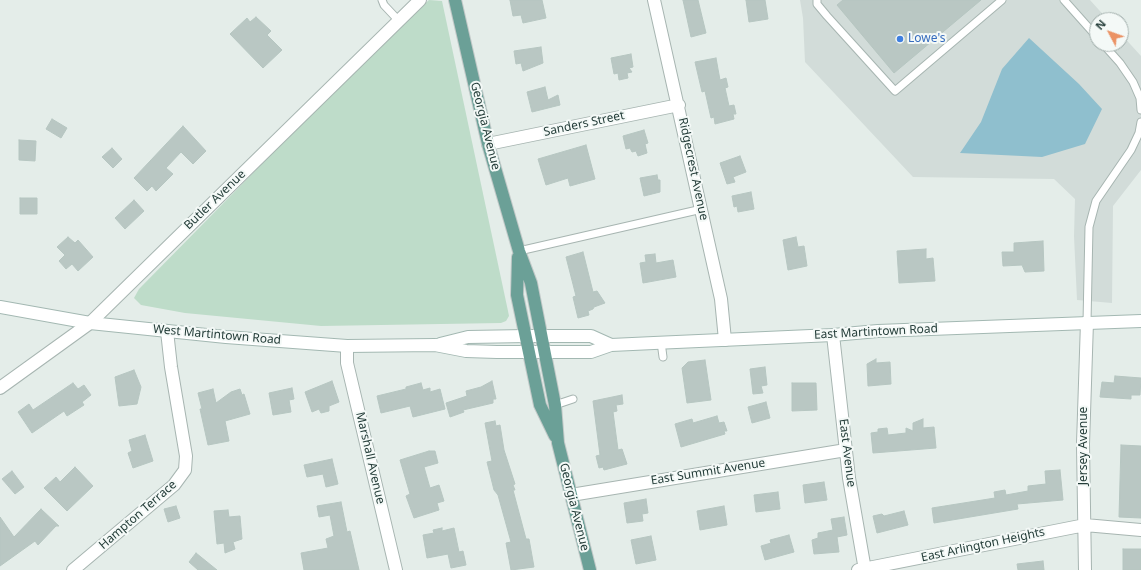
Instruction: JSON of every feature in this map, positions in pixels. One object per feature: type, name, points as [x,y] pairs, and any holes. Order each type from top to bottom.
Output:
[{"type":"main road","name":"Georgia Avenue","points":[[455,0],[488,144],[519,251],[531,283],[555,405],[558,443],[590,570]]},
{"type":"main road","name":"Georgia Avenue","points":[[519,251],[517,295],[540,405],[558,443]]},
{"type":"street","name":"Butler Avenue","points":[[0,388],[90,323],[420,0]]},
{"type":"street","name":"Ridgecrest Avenue","points":[[654,0],[679,105],[721,299],[725,340]]},
{"type":"street","name":"Sanders Street","points":[[488,144],[679,105]]},
{"type":"street","name":"West Martintown Road","points":[[0,307],[90,323],[168,331],[348,346],[435,345],[466,351],[529,352]]},
{"type":"street","name":"East Martintown Road","points":[[529,352],[592,352],[610,345],[833,335],[885,330],[1141,321]]},
{"type":"street","name":"Jersey Avenue","points":[[1085,570],[1083,444],[1087,322]]},
{"type":"street","name":"Hampton Terrace","points":[[74,570],[174,485],[185,470],[186,456],[171,367],[168,331]]},
{"type":"street","name":"East Avenue","points":[[833,335],[846,450],[863,570]]},
{"type":"street","name":"West Martintown Road","points":[[435,345],[468,337],[541,336]]},
{"type":"street","name":"East Martintown Road","points":[[541,336],[591,336],[610,345]]},
{"type":"street","name":"Marshall Avenue","points":[[348,346],[347,363],[396,570]]},
{"type":"street","name":"East Summit Avenue","points":[[571,495],[846,450]]},
{"type":"street","name":"East Arlington Heights","points":[[863,570],[1085,526],[1141,530]]},
{"type":"lane","points":[[382,0],[384,6],[398,21]]},
{"type":"lane","points":[[816,0],[817,4],[827,16],[895,91],[1002,0]]},
{"type":"lane","points":[[1064,0],[1089,28]]},
{"type":"lane","points":[[1110,52],[1133,82],[1140,98],[1141,110]]},
{"type":"lane","points":[[1087,322],[1089,227],[1096,202],[1131,150],[1140,133],[1141,122]]},
{"type":"lane","points":[[519,251],[702,209]]},
{"type":"lane","points":[[661,342],[663,357]]},
{"type":"lane","points":[[555,405],[573,399]]},
{"type":"shaded area","points":[[800,0],[1090,0],[1101,12],[1089,12],[1089,52],[1129,52],[1129,43],[1141,56],[1141,170],[1113,206],[1112,303],[1077,300],[1074,236],[1075,199],[1054,179],[913,177],[805,62],[803,18]]},
{"type":"green space","points":[[429,0],[442,1],[509,316],[506,321],[501,323],[321,326],[185,313],[141,305],[134,298],[139,289],[377,47]]},
{"type":"water","points":[[1029,38],[1079,84],[1102,109],[1085,144],[1042,157],[960,153],[981,122],[1002,69]]},
{"type":"building","points":[[510,0],[542,0],[546,18],[523,23],[521,15],[513,16]]},
{"type":"building","points":[[683,0],[698,0],[706,33],[691,37]]},
{"type":"building","points":[[746,0],[765,0],[768,19],[749,22]]},
{"type":"building","name":"Lowe's","points":[[843,0],[981,0],[894,73],[837,5]]},
{"type":"building","points":[[256,17],[271,31],[267,35],[282,50],[263,68],[230,34],[247,18],[250,22]]},
{"type":"building","points":[[541,47],[543,63],[523,71],[521,63],[516,64],[514,51]]},
{"type":"building","points":[[631,54],[633,67],[629,68],[632,72],[627,73],[628,78],[619,80],[618,73],[614,74],[611,58]]},
{"type":"building","points":[[716,58],[720,80],[726,78],[728,87],[725,88],[729,106],[734,105],[736,114],[733,114],[734,119],[715,124],[714,117],[711,118],[705,91],[702,92],[695,62]]},
{"type":"building","points":[[545,87],[548,100],[558,95],[560,105],[532,112],[527,92]]},
{"type":"building","points":[[52,119],[67,128],[61,138],[46,129]]},
{"type":"building","points":[[183,126],[206,151],[193,164],[181,152],[166,168],[173,174],[156,191],[152,186],[147,191],[134,178]]},
{"type":"building","points":[[644,130],[648,143],[645,144],[647,153],[638,156],[636,151],[632,152],[630,148],[626,149],[623,136]]},
{"type":"building","points":[[19,140],[36,141],[35,161],[19,160]]},
{"type":"building","points":[[586,145],[595,179],[570,186],[568,178],[546,185],[538,159]]},
{"type":"building","points":[[112,148],[122,159],[113,168],[102,157]]},
{"type":"building","points":[[740,156],[746,172],[733,177],[735,182],[727,184],[720,163]]},
{"type":"building","points":[[657,175],[658,180],[660,180],[660,192],[644,196],[640,178]]},
{"type":"building","points":[[751,192],[754,209],[738,212],[737,206],[734,207],[732,196]]},
{"type":"building","points":[[20,198],[37,198],[37,214],[20,214]]},
{"type":"building","points":[[134,200],[144,211],[125,229],[115,218]]},
{"type":"building","points":[[68,237],[75,243],[78,240],[93,257],[78,271],[72,264],[66,269],[59,261],[65,255],[57,247]]},
{"type":"building","points":[[796,237],[798,247],[804,246],[807,266],[788,270],[783,240]]},
{"type":"building","points":[[1043,241],[1044,271],[1025,272],[1022,265],[1003,266],[1002,252],[1014,252],[1014,243]]},
{"type":"building","points":[[926,249],[926,259],[933,258],[935,281],[899,283],[897,251]]},
{"type":"building","points":[[583,252],[593,292],[597,291],[605,303],[588,311],[589,315],[578,318],[573,297],[576,296],[566,257]]},
{"type":"building","points":[[655,254],[656,263],[673,260],[676,277],[643,283],[640,263],[646,262],[645,255]]},
{"type":"building","points":[[876,359],[876,363],[890,362],[891,384],[868,386],[867,364]]},
{"type":"building","points":[[705,360],[711,400],[687,403],[682,368],[688,362]]},
{"type":"building","points":[[765,367],[767,385],[761,386],[763,393],[753,394],[750,369]]},
{"type":"building","points":[[134,370],[141,387],[137,404],[119,406],[115,377]]},
{"type":"building","points":[[1115,376],[1141,378],[1140,395],[1131,395],[1131,399],[1100,397],[1102,382],[1114,383]]},
{"type":"building","points":[[332,381],[339,402],[329,406],[329,411],[321,413],[319,409],[312,412],[305,392]]},
{"type":"building","points":[[492,381],[496,399],[493,399],[493,403],[463,410],[464,412],[450,417],[446,403],[467,396],[466,391],[481,387]]},
{"type":"building","points":[[73,383],[78,389],[84,385],[91,395],[82,402],[84,405],[67,416],[64,411],[32,433],[18,412],[29,404],[33,410]]},
{"type":"building","points":[[421,383],[423,390],[430,388],[430,392],[440,389],[445,409],[413,417],[410,406],[381,413],[377,396],[406,389],[406,387]]},
{"type":"building","points":[[792,383],[816,383],[817,410],[792,411]]},
{"type":"building","points":[[292,388],[294,399],[289,400],[291,412],[273,415],[269,393]]},
{"type":"building","points":[[213,389],[216,403],[231,392],[240,389],[242,395],[244,394],[250,414],[225,421],[229,441],[208,445],[198,393]]},
{"type":"building","points":[[622,395],[623,404],[616,405],[617,411],[613,412],[618,450],[622,449],[627,464],[604,470],[603,467],[599,468],[596,456],[600,455],[593,401]]},
{"type":"building","points":[[766,402],[770,418],[752,423],[748,407]]},
{"type":"building","points":[[717,416],[719,423],[724,422],[727,431],[724,431],[725,434],[681,447],[675,424],[692,419],[693,423]]},
{"type":"building","points":[[923,419],[923,428],[934,427],[936,448],[873,453],[871,433],[878,432],[878,429],[887,428],[888,435],[906,433],[906,428],[913,431],[913,423]]},
{"type":"building","points":[[495,421],[496,426],[500,425],[504,450],[515,484],[513,485],[515,490],[513,490],[526,539],[529,539],[534,567],[511,570],[506,543],[511,542],[498,495],[494,490],[487,462],[492,461],[485,423]]},
{"type":"building","points":[[145,435],[153,461],[133,468],[128,453],[132,451],[129,440]]},
{"type":"building","points":[[1121,445],[1141,446],[1141,518],[1119,517]]},
{"type":"building","points":[[429,451],[435,451],[438,463],[424,467],[430,488],[439,485],[444,501],[437,503],[439,510],[414,518],[406,496],[410,494],[400,460]]},
{"type":"building","points":[[332,459],[338,484],[326,487],[323,474],[307,477],[304,465]]},
{"type":"building","points":[[75,467],[93,486],[67,511],[44,488],[56,477],[60,482]]},
{"type":"building","points":[[1060,470],[1063,500],[1017,504],[1018,509],[934,523],[932,508],[995,498],[994,492],[1005,490],[1006,495],[1028,491],[1028,486],[1046,484],[1045,471]]},
{"type":"building","points":[[12,471],[24,487],[15,494],[2,479]]},
{"type":"building","points":[[824,482],[827,500],[805,503],[803,485]]},
{"type":"building","points":[[778,492],[780,509],[756,512],[754,495]]},
{"type":"building","points":[[646,499],[648,513],[642,514],[643,521],[627,523],[624,503]]},
{"type":"building","points":[[341,502],[347,532],[350,531],[359,570],[304,570],[301,553],[328,548],[326,539],[334,536],[330,515],[319,517],[317,506]]},
{"type":"building","points":[[176,506],[180,518],[168,522],[164,509]]},
{"type":"building","points":[[724,506],[727,525],[700,530],[697,511]]},
{"type":"building","points":[[41,509],[59,526],[56,526],[38,545],[35,541],[0,566],[0,517],[14,537]]},
{"type":"building","points":[[228,510],[229,517],[240,516],[242,539],[233,542],[235,549],[225,553],[224,543],[217,544],[214,511]]},
{"type":"building","points":[[904,511],[908,525],[877,533],[873,516],[882,514],[884,516]]},
{"type":"building","points":[[844,517],[847,535],[837,537],[839,552],[814,554],[812,540],[818,538],[818,533],[833,530],[831,519]]},
{"type":"building","points":[[442,528],[442,531],[454,528],[459,552],[463,551],[466,565],[451,568],[448,554],[427,558],[423,535],[434,533],[433,530]]},
{"type":"building","points":[[789,535],[794,552],[765,560],[761,546],[771,543],[770,540]]},
{"type":"building","points":[[651,536],[656,560],[636,564],[631,540]]},
{"type":"building","points":[[1123,549],[1141,549],[1141,570],[1123,570]]},
{"type":"building","points":[[196,553],[217,570],[198,570],[189,562]]},
{"type":"building","points":[[1043,561],[1044,570],[1018,570],[1017,564]]},
{"type":"place","name":"Lowe's","points":[[900,39]]}]
